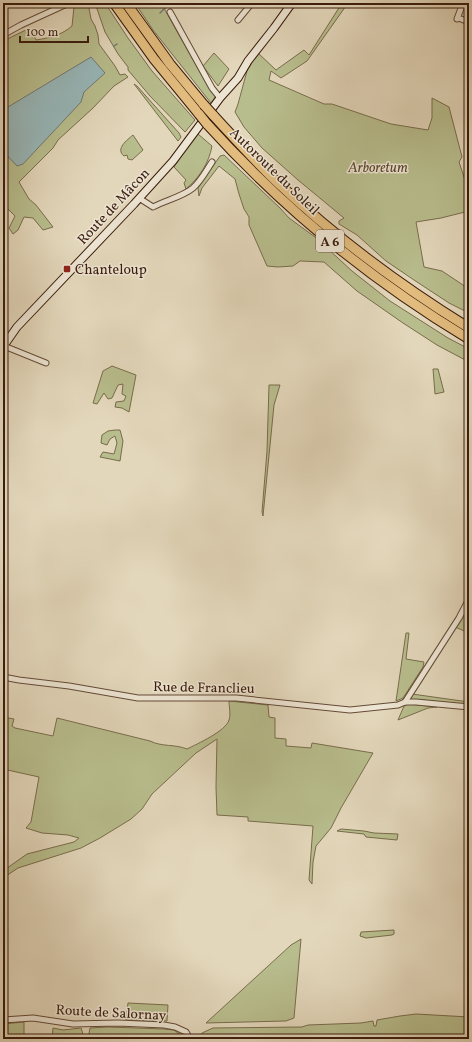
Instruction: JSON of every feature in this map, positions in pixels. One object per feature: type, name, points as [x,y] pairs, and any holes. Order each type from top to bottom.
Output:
[{"type":"highway","name":"Autoroute du Soleil","points":[[114,3],[154,59],[206,117],[232,151],[271,190],[328,240],[366,270],[424,311],[469,339]]},
{"type":"highway","name":"Autoroute du Soleil","points":[[126,3],[170,64],[204,105],[206,117],[259,164],[279,184],[372,262],[399,282],[469,328]]},
{"type":"street","points":[[3,35],[27,22],[70,3]]},
{"type":"street","points":[[238,20],[252,3]]},
{"type":"street","name":"Route de Mâcon","points":[[3,347],[18,327],[173,161],[220,98],[238,78],[248,61],[292,3]]},
{"type":"street","points":[[463,3],[459,19],[469,22]]},
{"type":"street","points":[[170,12],[212,88],[220,98]]},
{"type":"street","points":[[139,198],[153,207],[162,202],[178,197],[192,189],[212,162]]},
{"type":"street","points":[[3,347],[46,363]]},
{"type":"street","points":[[405,702],[459,618],[469,599]]},
{"type":"street","name":"Rue de Franclieu","points":[[3,677],[69,686],[138,698],[236,698],[350,710],[398,705],[405,702],[424,702],[469,707]]},
{"type":"street","name":"Route de Salornay","points":[[3,1020],[34,1018],[73,1024],[118,1023],[164,1025],[175,1027],[186,1032],[190,1039]]},
{"type":"green space","points":[[88,3],[91,19],[98,35],[99,44],[120,75],[125,74],[128,77],[114,86],[93,108],[58,140],[53,148],[19,182],[29,199],[36,205],[53,227],[43,230],[33,218],[24,217],[18,230],[13,234],[9,228],[15,216],[3,204],[3,41],[30,28],[36,40],[60,34],[72,26],[74,7]]},
{"type":"green space","points":[[95,3],[105,3],[152,71],[195,120],[185,132],[150,96],[128,70],[128,67],[118,54],[105,32]]},
{"type":"green space","points":[[135,3],[164,3],[165,10],[210,90],[216,96],[211,103],[153,30]]},
{"type":"green space","name":"Arboretum","points":[[342,3],[348,3],[307,61],[281,78],[271,71],[269,80],[324,104],[332,104],[391,124],[428,130],[432,118],[432,98],[449,107],[462,157],[459,162],[469,192],[469,211],[416,222],[424,267],[442,271],[469,289],[469,313],[449,303],[386,261],[357,235],[339,224],[339,221],[344,218],[262,148],[244,127],[235,112],[247,71],[258,53],[276,70],[304,50],[309,55]]},
{"type":"green space","points":[[214,53],[229,69],[218,86],[203,66]]},
{"type":"green space","points":[[134,84],[179,133],[181,137],[178,141]]},
{"type":"green space","points":[[198,134],[212,146],[211,152],[203,170],[186,189],[184,183],[186,180],[174,167],[187,147]]},
{"type":"green space","points":[[133,135],[143,150],[132,160],[128,159],[127,155],[124,156],[121,148]]},
{"type":"green space","points":[[224,155],[289,218],[315,237],[352,271],[390,301],[448,338],[469,349],[469,362],[437,345],[403,323],[357,291],[324,262],[300,261],[293,266],[267,266],[249,225],[249,217],[244,209],[235,179],[219,166],[202,188],[199,196],[198,188],[220,156]]},
{"type":"green space","points":[[112,366],[136,375],[129,412],[122,408],[115,407],[116,402],[124,401],[126,396],[122,394],[123,384],[118,385],[112,398],[108,399],[104,393],[97,404],[93,403],[103,371]]},
{"type":"green space","points":[[433,369],[438,369],[444,392],[435,394]]},
{"type":"green space","points":[[269,385],[280,385],[274,405],[263,516],[262,512],[267,451]]},
{"type":"green space","points":[[120,430],[123,441],[120,461],[100,457],[103,452],[114,454],[117,443],[115,436],[110,439],[107,445],[101,443],[102,435],[108,431]]},
{"type":"green space","points":[[469,604],[469,633],[455,627]]},
{"type":"green space","points":[[406,633],[409,633],[406,659],[424,662],[423,667],[403,698],[396,701]]},
{"type":"green space","points":[[412,694],[469,702],[469,705],[423,700],[408,700]]},
{"type":"green space","points":[[229,701],[268,705],[269,717],[275,718],[275,738],[286,739],[286,746],[311,748],[312,743],[373,753],[331,828],[316,846],[313,862],[312,884],[309,880],[313,826],[248,821],[248,817],[217,815],[217,739],[196,753],[152,794],[142,809],[131,819],[81,848],[18,868],[3,878],[3,871],[27,854],[74,842],[79,838],[68,835],[42,833],[26,828],[31,822],[39,777],[3,769],[3,717],[14,719],[12,726],[15,728],[53,736],[57,718],[159,744],[178,746],[187,749],[211,737],[227,724],[230,715]]},
{"type":"green space","points":[[408,704],[437,707],[428,708],[398,720],[404,706]]},
{"type":"green space","points":[[341,829],[398,834],[397,840],[366,837],[364,834],[337,831]]},
{"type":"green space","points":[[394,930],[394,934],[392,935],[366,938],[360,936],[361,932]]},
{"type":"green space","points":[[301,939],[294,1018],[286,1021],[206,1023],[291,945]]},
{"type":"green space","points":[[128,1003],[168,1005],[167,1021],[126,1020]]},
{"type":"green space","points":[[416,1014],[469,1017],[469,1039],[196,1039],[202,1033],[213,1028],[302,1027],[308,1025],[361,1023],[373,1021],[374,1026],[376,1026],[377,1020]]},
{"type":"green space","points":[[24,1022],[24,1039],[3,1039],[3,1024]]},
{"type":"green space","points":[[108,1027],[174,1030],[186,1039],[88,1039],[90,1028]]},
{"type":"green space","points":[[53,1028],[63,1030],[81,1028],[83,1039],[52,1039]]},
{"type":"water","points":[[91,57],[105,73],[84,92],[81,102],[23,164],[17,166],[3,151],[3,110]]},
{"type":"waterway","points":[[160,13],[170,3]]},
{"type":"place","name":"Chanteloup","points":[[67,269]]}]
